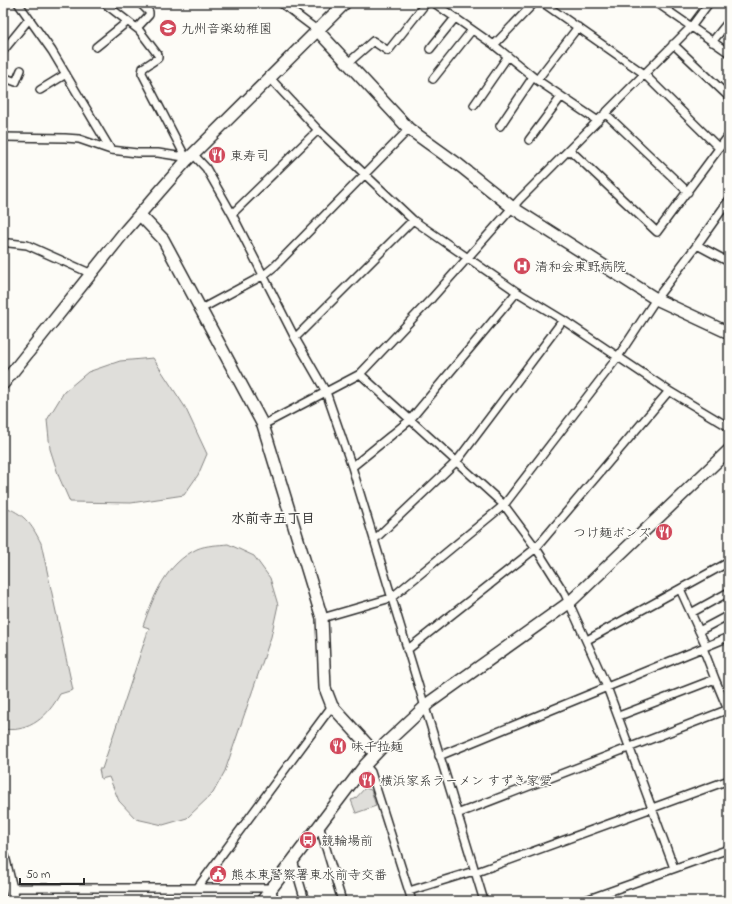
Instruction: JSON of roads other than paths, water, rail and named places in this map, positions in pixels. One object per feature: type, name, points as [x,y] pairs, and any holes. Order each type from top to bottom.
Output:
[{"type":"street","points":[[18,3],[66,74],[112,150]]},
{"type":"street","points":[[104,3],[127,22],[137,28],[158,55],[158,58],[143,68],[142,73],[188,157]]},
{"type":"street","points":[[137,28],[149,15],[149,12],[140,3]]},
{"type":"street","points":[[281,3],[317,30],[409,129],[459,165],[513,208],[656,298],[729,333]]},
{"type":"street","points":[[3,384],[188,157],[345,3]]},
{"type":"street","points":[[348,63],[373,41],[388,51],[426,3]]},
{"type":"street","points":[[434,3],[494,45],[535,79],[598,121]]},
{"type":"street","points":[[494,45],[534,3]]},
{"type":"street","points":[[543,3],[643,73],[720,148]]},
{"type":"street","points":[[657,3],[729,53]]},
{"type":"street","points":[[263,425],[360,374],[468,260],[513,208],[643,73],[691,27],[709,3]]},
{"type":"street","points":[[430,49],[455,18]]},
{"type":"street","points":[[3,51],[29,19]]},
{"type":"street","points":[[712,42],[729,21]]},
{"type":"street","points":[[96,48],[127,22]]},
{"type":"street","points":[[500,126],[535,79],[578,27]]},
{"type":"street","points":[[433,79],[472,30]]},
{"type":"street","points":[[673,44],[729,97]]},
{"type":"street","points":[[474,105],[508,56]]},
{"type":"street","points":[[3,77],[16,82],[21,70]]},
{"type":"street","points":[[40,90],[66,74]]},
{"type":"street","points":[[269,77],[318,130],[412,220],[468,260],[563,320],[617,358],[668,391],[729,427]]},
{"type":"street","points":[[529,140],[561,97]]},
{"type":"street","points":[[605,113],[688,192]]},
{"type":"street","points":[[201,309],[264,275],[365,176],[409,129]]},
{"type":"street","points":[[232,214],[318,130]]},
{"type":"street","points":[[570,150],[657,232],[729,135]]},
{"type":"street","points":[[3,137],[79,139],[112,150],[137,153],[158,153],[188,157],[206,168],[264,275],[295,338],[326,392],[352,467],[484,901]]},
{"type":"street","points":[[322,618],[391,598],[504,505],[617,358],[656,298],[697,245],[729,200]]},
{"type":"street","points":[[140,215],[163,239],[263,425],[322,618],[325,688],[332,706],[375,754]]},
{"type":"street","points":[[295,338],[412,220]]},
{"type":"street","points":[[9,243],[27,245],[92,274]]},
{"type":"street","points":[[697,245],[729,262]]},
{"type":"street","points":[[352,467],[410,420],[517,292]]},
{"type":"street","points":[[374,540],[457,461],[563,320]]},
{"type":"street","points":[[360,374],[504,505],[536,548],[570,602],[587,640],[619,716],[651,808],[674,868]]},
{"type":"street","points":[[407,650],[536,548],[668,391]]},
{"type":"street","points":[[262,901],[365,765],[375,754],[424,707],[570,602],[729,450]]},
{"type":"street","points":[[587,640],[729,562]]},
{"type":"street","points":[[457,814],[728,710],[715,679],[699,631],[680,590]]},
{"type":"street","points":[[691,613],[729,592]]},
{"type":"street","points":[[699,631],[729,615]]},
{"type":"street","points":[[439,756],[729,638]]},
{"type":"street","points":[[619,716],[715,679]]},
{"type":"street","points":[[198,887],[332,706]]},
{"type":"street","points":[[365,765],[371,772],[412,901]]},
{"type":"street","points":[[409,891],[474,872],[729,780]]},
{"type":"street","points":[[319,825],[342,901]]},
{"type":"street","points":[[583,901],[729,849]]},
{"type":"street","points":[[3,856],[14,901]]},
{"type":"street","points":[[293,860],[305,901]]},
{"type":"street","points":[[12,888],[271,888]]},
{"type":"street","points":[[271,888],[275,901]]},
{"type":"place","name":"九州音楽幼稚園","points":[[168,28]]},
{"type":"place","name":"東寿司","points":[[217,155]]},
{"type":"place","name":"清和会東野病院","points":[[522,266]]},
{"type":"place","name":"つけ麺ボンズ","points":[[664,532]]},
{"type":"place","name":"味千拉麺","points":[[338,746]]},
{"type":"place","name":"横浜家系ラーメン すずき家愛","points":[[367,780]]},
{"type":"place","name":"競輪場前","points":[[308,840]]},
{"type":"place","name":"熊本東警察署東水前寺交番","points":[[218,874]]},
{"type":"district","name":"水前寺五丁目","points":[[273,518]]}]
